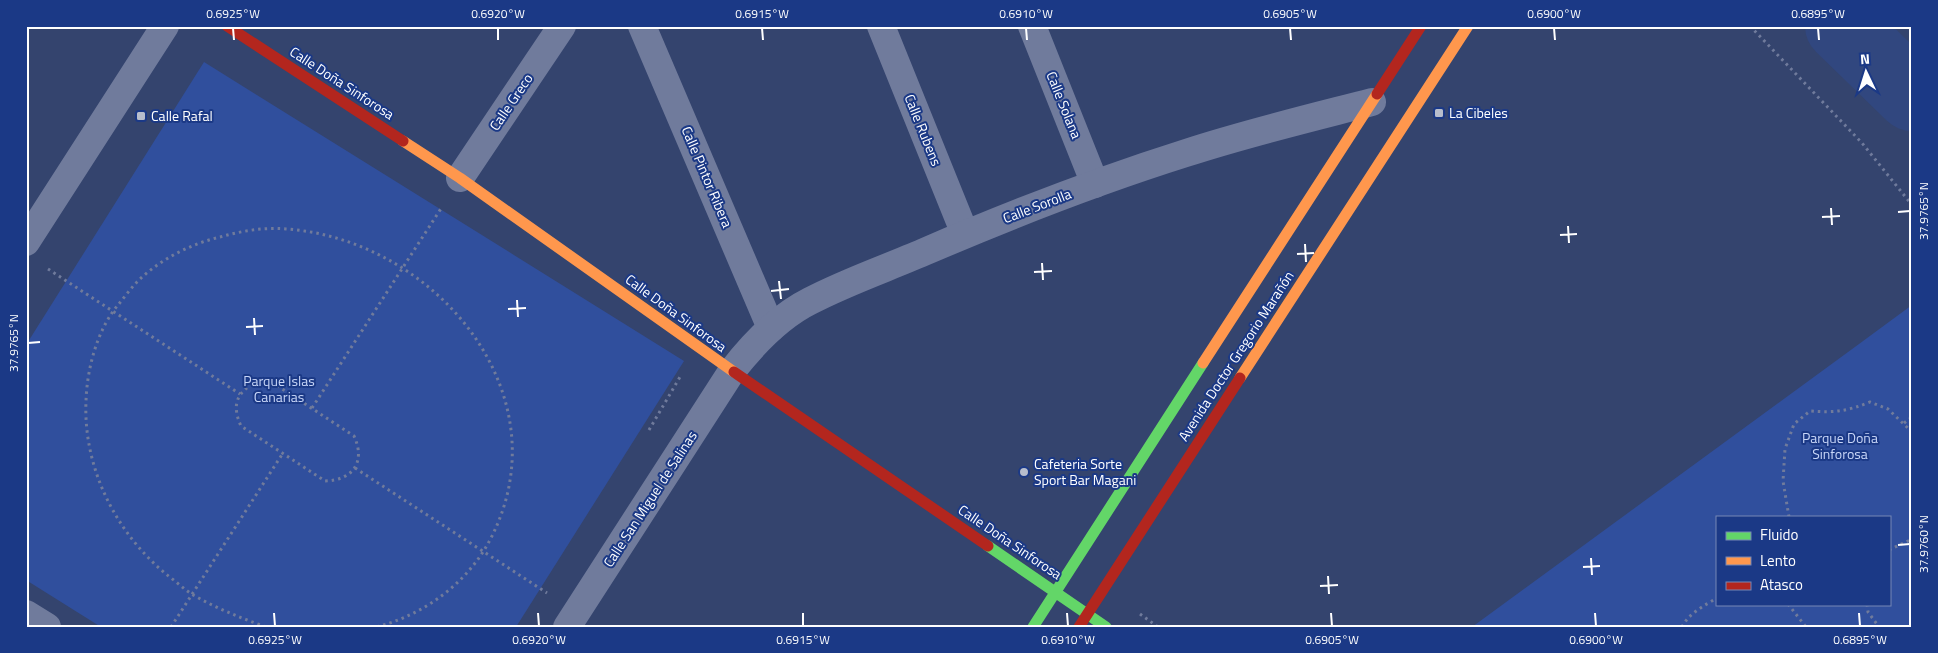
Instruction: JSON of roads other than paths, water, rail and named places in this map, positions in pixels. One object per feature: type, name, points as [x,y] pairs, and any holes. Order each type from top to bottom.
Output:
[{"type":"street","points":[[26,242],[165,26]]},
{"type":"street","name":"Calle Doña Sinforosa","points":[[227,26],[460,178],[732,371],[1106,627]]},
{"type":"street","name":"Calle Greco","points":[[460,178],[562,26]]},
{"type":"street","name":"Calle Pintor Ribera","points":[[642,26],[771,328]]},
{"type":"street","name":"Calle Rubens","points":[[881,26],[965,234]]},
{"type":"street","name":"Calle Solana","points":[[1032,26],[1095,184]]},
{"type":"street","name":"Avenida Doctor Gregorio Marañón","points":[[1033,627],[1422,26]]},
{"type":"street","name":"Avenida Doctor Gregorio Marañón","points":[[1079,627],[1468,26]]},
{"type":"street","name":"Calle Sorolla","points":[[732,371],[750,348],[771,328],[809,301],[965,234],[1095,184],[1186,153],[1242,136],[1372,102]]},
{"type":"street","name":"Calle San Miguel de Salinas","points":[[567,627],[732,371]]},
{"type":"street","points":[[26,614],[47,627]]},
{"type":"waterway","points":[[1841,26],[1912,95]]},
{"type":"place","name":"La Cibeles","points":[[1439,113]]},
{"type":"place","name":"Calle Rafal","points":[[141,116]]},
{"type":"place","name":"Cafeteria Sorte Sport Bar Magani","points":[[1024,472]]},
{"type":"park label","name":"Parque Islas Canarias","points":[[279,390]]},
{"type":"park label","name":"Parque Doña Sinforosa","points":[[1840,446]]}]
